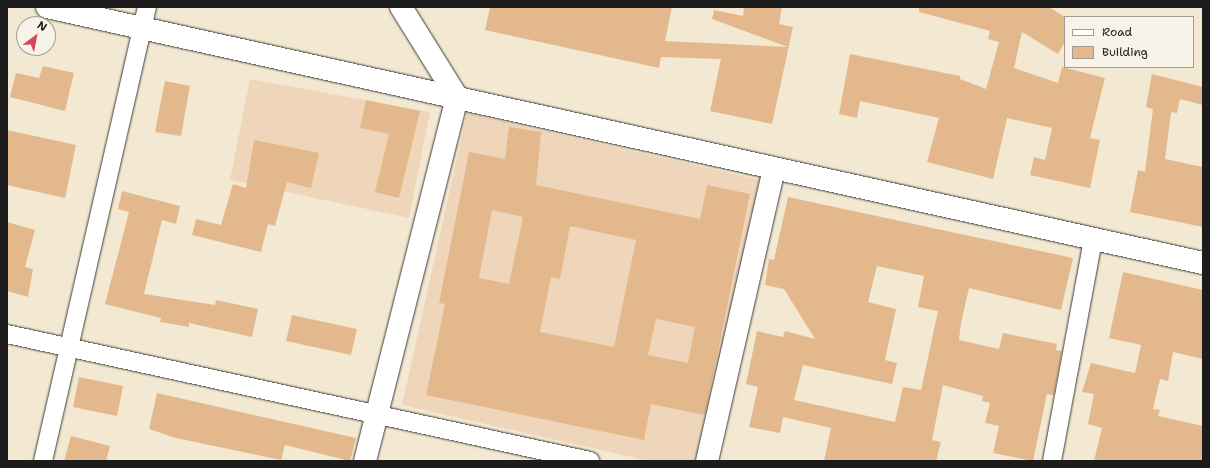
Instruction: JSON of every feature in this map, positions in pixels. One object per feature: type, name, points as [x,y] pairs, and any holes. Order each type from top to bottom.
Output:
[{"type":"main road","points":[[47,7],[145,17],[458,97],[774,169],[1203,263]]},
{"type":"main road","points":[[365,461],[375,416],[458,97],[401,7]]},
{"type":"main road","points":[[707,461],[774,169]]},
{"type":"street","points":[[43,461],[145,17]]},
{"type":"street","points":[[1052,461],[1093,239]]},
{"type":"street","points":[[7,334],[375,416],[590,461]]},
{"type":"shaded area","points":[[250,79],[430,112],[409,218],[230,180]]},
{"type":"shaded area","points":[[467,113],[760,180],[698,461],[649,461],[402,405]]},
{"type":"building","points":[[490,7],[672,7],[665,41],[788,47],[712,19],[714,10],[743,16],[744,7],[782,7],[779,24],[793,27],[772,124],[710,111],[721,59],[661,57],[659,68],[485,30]]},
{"type":"building","points":[[919,7],[1049,7],[1064,16],[1064,44],[1058,54],[1022,32],[1014,68],[1058,83],[1062,67],[1105,78],[1090,138],[1100,140],[1090,188],[1030,175],[1034,157],[1045,160],[1052,128],[1007,118],[993,179],[927,162],[939,118],[860,101],[857,118],[839,114],[850,54],[960,76],[960,79],[986,89],[999,42],[988,39],[990,31],[919,12]]},
{"type":"building","points":[[43,66],[74,73],[65,111],[10,97],[16,73],[39,78]]},
{"type":"building","points":[[1152,74],[1203,87],[1203,105],[1180,99],[1177,113],[1171,112],[1165,159],[1203,167],[1203,227],[1130,212],[1138,170],[1145,172],[1153,109],[1146,107]]},
{"type":"building","points":[[165,81],[190,86],[181,136],[155,132]]},
{"type":"building","points":[[366,100],[420,111],[399,198],[375,192],[389,134],[360,128]]},
{"type":"building","points":[[509,127],[541,132],[536,185],[700,219],[707,185],[750,194],[705,415],[651,404],[644,440],[426,395],[445,304],[439,303],[469,152],[505,159]],"holes":[[[492,210],[523,217],[509,284],[479,278]],[[570,226],[636,240],[614,347],[540,332],[551,277],[560,279]],[[656,319],[695,327],[688,363],[648,355]]]},
{"type":"building","points":[[7,130],[76,145],[65,198],[7,185]]},
{"type":"building","points":[[254,140],[319,153],[311,188],[287,182],[275,226],[268,224],[261,252],[192,235],[196,219],[221,225],[233,184],[246,188]]},
{"type":"building","points":[[122,191],[180,206],[176,224],[162,220],[144,294],[215,305],[216,300],[258,309],[252,337],[189,323],[189,327],[160,322],[161,318],[105,304],[129,212],[118,209]]},
{"type":"building","points":[[788,197],[1073,258],[1061,310],[969,288],[961,323],[959,340],[999,349],[1003,333],[1057,344],[1056,350],[1062,351],[1054,395],[1047,394],[1033,461],[993,453],[999,426],[985,423],[990,403],[982,401],[983,396],[943,385],[932,440],[941,442],[936,461],[824,461],[831,428],[783,417],[780,433],[749,427],[758,387],[746,384],[757,331],[783,337],[785,331],[815,339],[784,289],[765,285],[769,259],[774,260]],"holes":[[[877,266],[924,276],[918,307],[938,311],[921,390],[903,387],[895,422],[794,400],[803,365],[892,384],[897,363],[885,360],[896,309],[868,302]]]},
{"type":"building","points":[[7,222],[35,230],[25,267],[33,269],[28,297],[7,291]]},
{"type":"building","points":[[1123,272],[1203,290],[1203,359],[1173,352],[1168,381],[1160,379],[1153,409],[1160,410],[1158,416],[1203,426],[1203,461],[1094,461],[1102,428],[1088,424],[1094,394],[1082,392],[1091,363],[1135,373],[1141,345],[1109,338]]},
{"type":"building","points":[[292,315],[357,329],[351,355],[286,341]]},
{"type":"building","points":[[79,377],[123,386],[117,416],[73,407]]},
{"type":"building","points":[[157,393],[356,438],[350,461],[285,445],[281,460],[176,438],[149,429]]},
{"type":"building","points":[[71,436],[110,446],[106,461],[64,461]]}]
